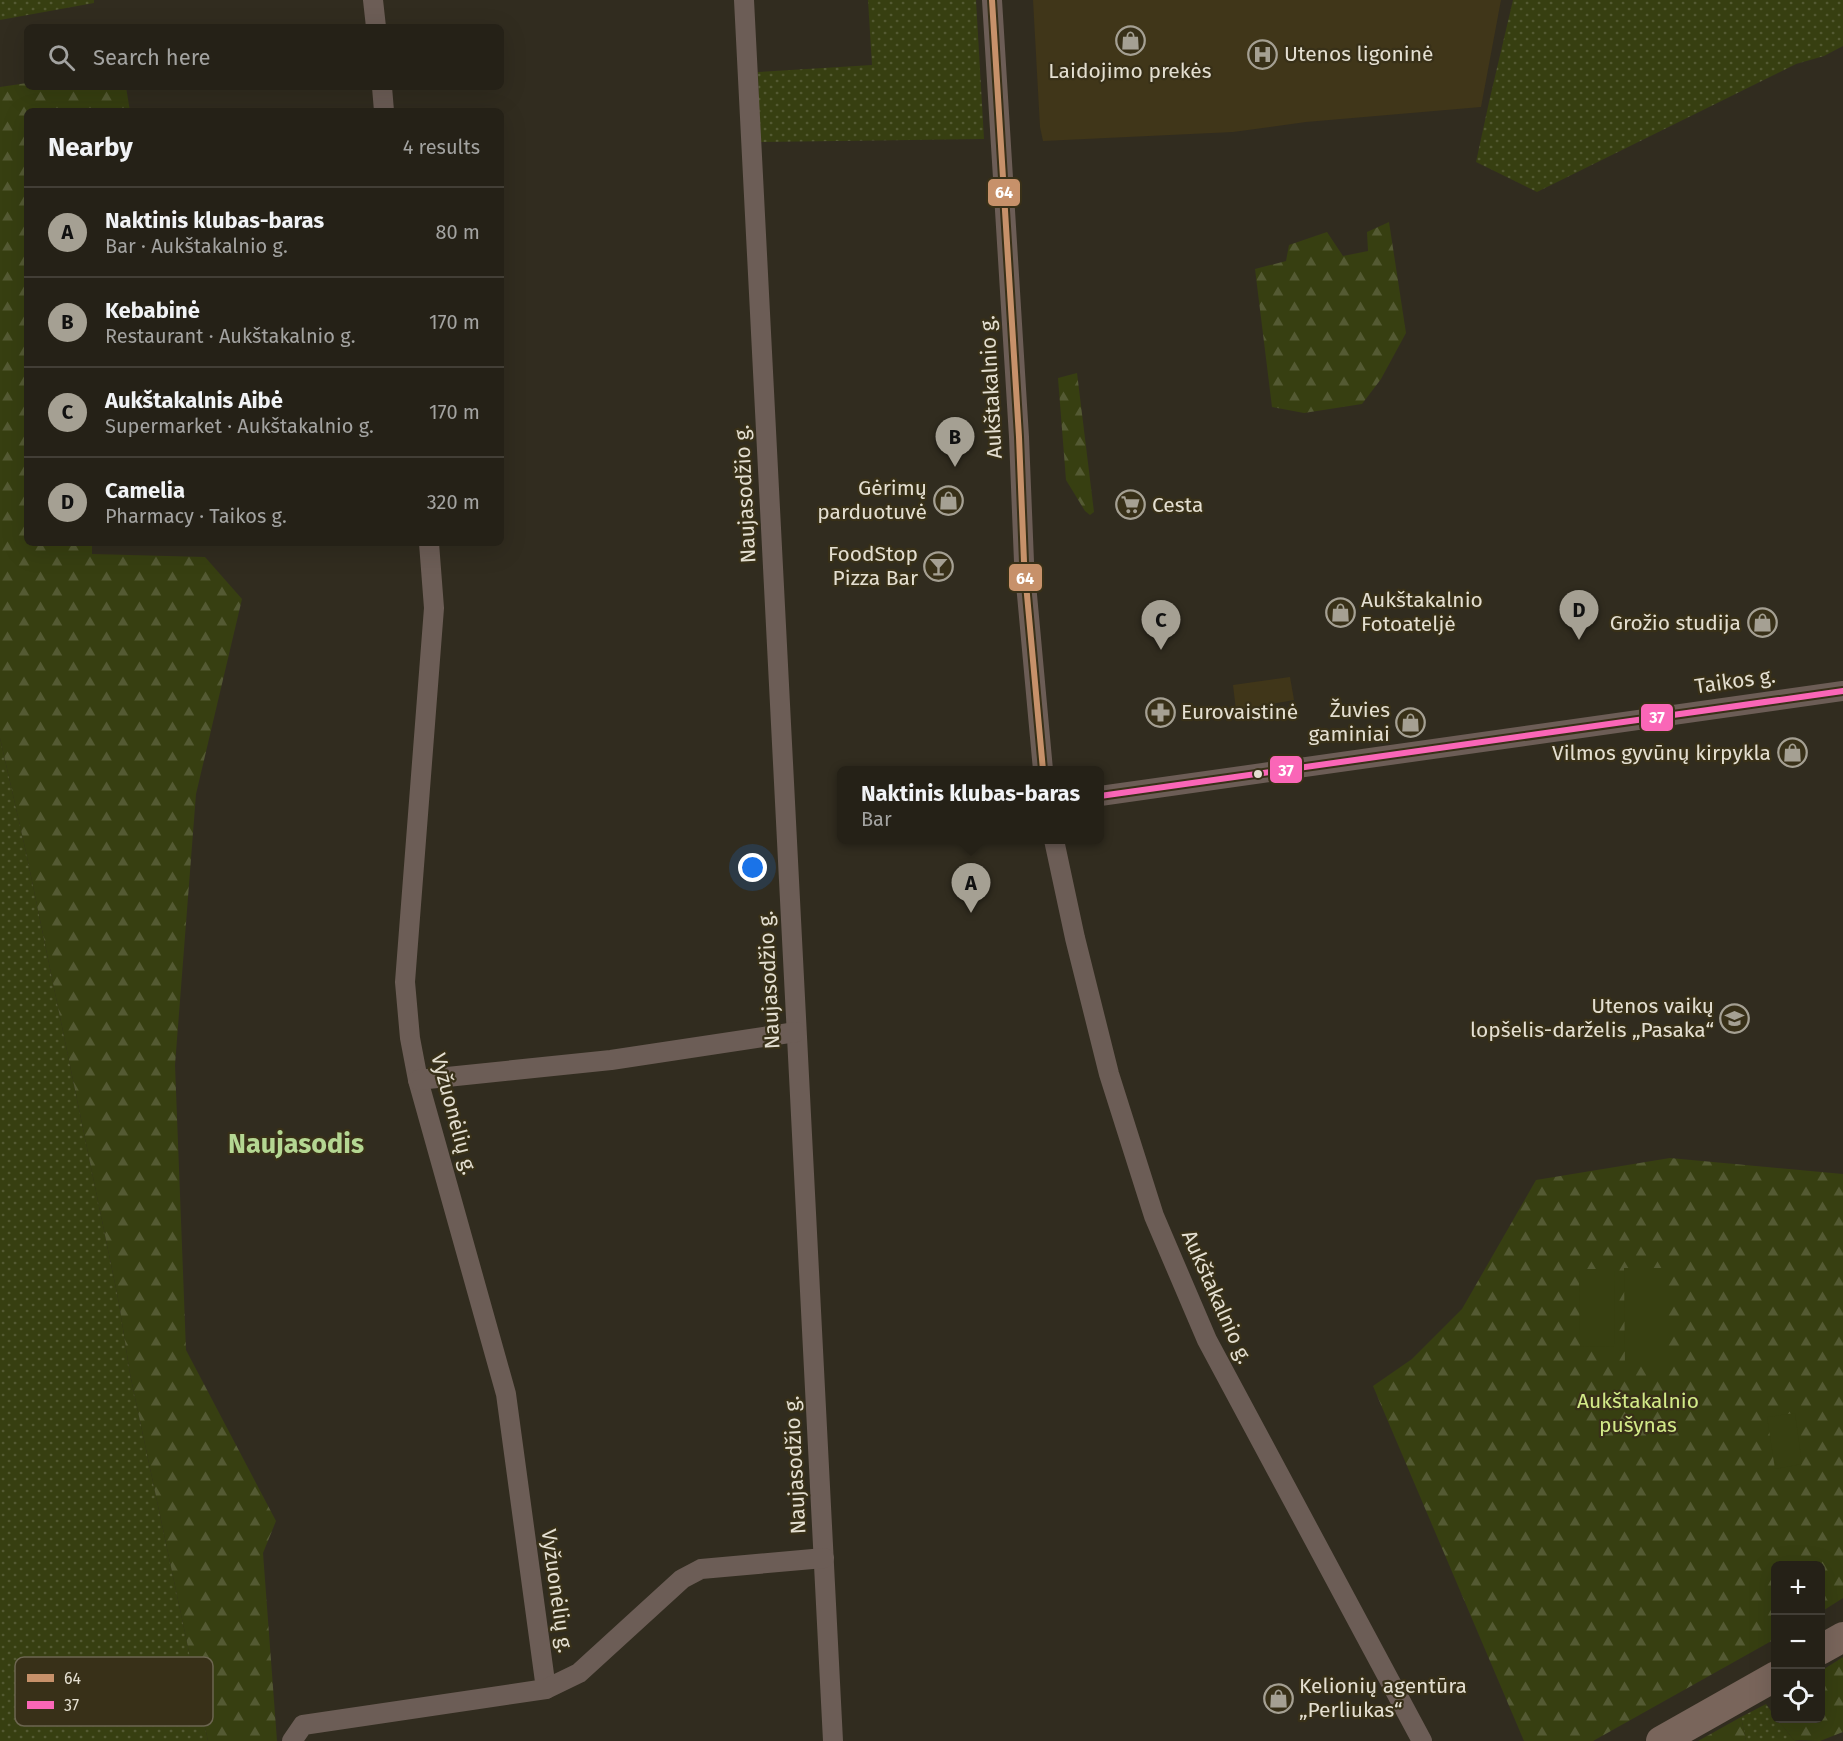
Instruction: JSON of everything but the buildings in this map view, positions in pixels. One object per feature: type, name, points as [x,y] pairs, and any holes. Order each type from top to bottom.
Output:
[{"type":"main road","points":[[1825,1648],[1843,1638]]},
{"type":"main road","points":[[1661,1741],[1771,1679]]},
{"type":"street","points":[[373,0],[376,24]]},
{"type":"street","name":"Naujasodžio g.","points":[[744,0],[833,1741]]},
{"type":"street","name":"Aukštakalnio g.","points":[[992,0],[1019,437],[1024,562],[1043,766]]},
{"type":"street","points":[[382,90],[384,108]]},
{"type":"street","name":"Vyžuonėlių g.","points":[[429,546],[434,608],[405,982],[410,1038],[418,1080],[506,1394],[546,1689]]},
{"type":"street","name":"Taikos g.","points":[[1104,795],[1843,691]]},
{"type":"street","name":"Aukštakalnio g.","points":[[1055,844],[1075,938],[1109,1074],[1154,1216],[1207,1340],[1422,1741]]},
{"type":"street","points":[[418,1080],[611,1060],[796,1032]]},
{"type":"street","points":[[292,1741],[303,1725],[546,1689],[579,1673],[682,1579],[701,1569],[824,1558]]},
{"type":"shaded area","name":"Utenos ligoninė","points":[[1033,0],[1501,0],[1481,107],[1306,122],[1233,132],[1043,141],[1040,127]]},
{"type":"shaded area","points":[[1290,677],[1294,700],[1236,710],[1233,685]]},
{"type":"green space","points":[[0,0],[94,0],[94,3],[0,20]]},
{"type":"green space","points":[[868,0],[976,0],[984,139],[760,142],[758,72],[872,65]]},
{"type":"green space","points":[[1513,0],[1843,0],[1843,46],[1824,56],[1796,64],[1537,192],[1476,162]]},
{"type":"green space","points":[[24,83],[24,90],[126,90],[130,108],[24,108],[24,546],[92,546],[92,554],[205,557],[242,599],[196,794],[175,1065],[186,1350],[276,1521],[263,1553],[277,1741],[208,1741],[205,1726],[213,1726],[213,1657],[190,1657],[130,1374],[119,1303],[26,852],[0,738],[0,87]]},
{"type":"green space","points":[[1389,222],[1406,333],[1381,379],[1362,404],[1304,413],[1272,407],[1255,269],[1286,261],[1289,245],[1327,232],[1343,256],[1368,251],[1367,232]]},
{"type":"green space","points":[[1077,373],[1094,512],[1090,515],[1085,511],[1066,480],[1058,378]]},
{"type":"green space","points":[[0,738],[26,852],[119,1303],[130,1374],[190,1657],[15,1657],[15,1726],[205,1726],[208,1741],[0,1741]]},
{"type":"green space","name":"Aukštakalnio pušynas","points":[[1670,1158],[1843,1174],[1843,1598],[1825,1609],[1825,1561],[1771,1561],[1771,1641],[1593,1741],[1524,1741],[1373,1386],[1412,1359],[1462,1309],[1536,1180]]},
{"type":"green space","points":[[1624,1268],[1666,1268],[1666,1365],[1625,1365]]},
{"type":"green space","points":[[1579,1269],[1614,1269],[1615,1346],[1580,1347]]},
{"type":"green space","points":[[1795,1413],[1802,1464],[1775,1469],[1767,1417]]},
{"type":"green space","points":[[1843,1657],[1843,1732],[1820,1741],[1794,1740],[1780,1723],[1825,1723],[1825,1668]]},
{"type":"green space","points":[[1766,1704],[1771,1711],[1771,1723],[1780,1723],[1794,1740],[1799,1741],[1746,1741],[1741,1717]]},
{"type":"green space","points":[[1741,1717],[1746,1741],[1698,1741]]},
{"type":"transit line","name":"64","points":[[992,0],[1019,437],[1024,562],[1043,766]]},
{"type":"transit line","name":"37","points":[[1104,795],[1843,691]]},
{"type":"place","name":"Laidojimo prekės","points":[[1130,40]]},
{"type":"place","name":"Utenos ligoninė","points":[[1263,54]]},
{"type":"place","name":"Kebabinė","points":[[955,467]]},
{"type":"place","name":"Gėrimų parduotuvė","points":[[948,500]]},
{"type":"place","name":"Cesta","points":[[1131,505]]},
{"type":"place","name":"FoodStop Pizza Bar","points":[[939,566]]},
{"type":"place","name":"Aukštakalnio Fotoateljė","points":[[1340,612]]},
{"type":"place","name":"Grožio studija","points":[[1762,623]]},
{"type":"place","name":"Camelia","points":[[1579,640]]},
{"type":"place","name":"Aukštakalnis Aibė","points":[[1161,650]]},
{"type":"place","name":"Eurovaistinė","points":[[1160,712]]},
{"type":"place","name":"Žuvies gaminiai","points":[[1411,722]]},
{"type":"place","name":"Vilmos gyvūnų kirpykla","points":[[1792,753]]},
{"type":"place","name":"Naktinis klubas-baras","points":[[971,913]]},
{"type":"place","name":"Utenos vaikų lopšelis-darželis „Pasaka“","points":[[1735,1018]]},
{"type":"place","name":"Kelionių agentūra „Perliukas“","points":[[1278,1698]]},
{"type":"district","name":"Naujasodis","points":[[296,1144]]}]
